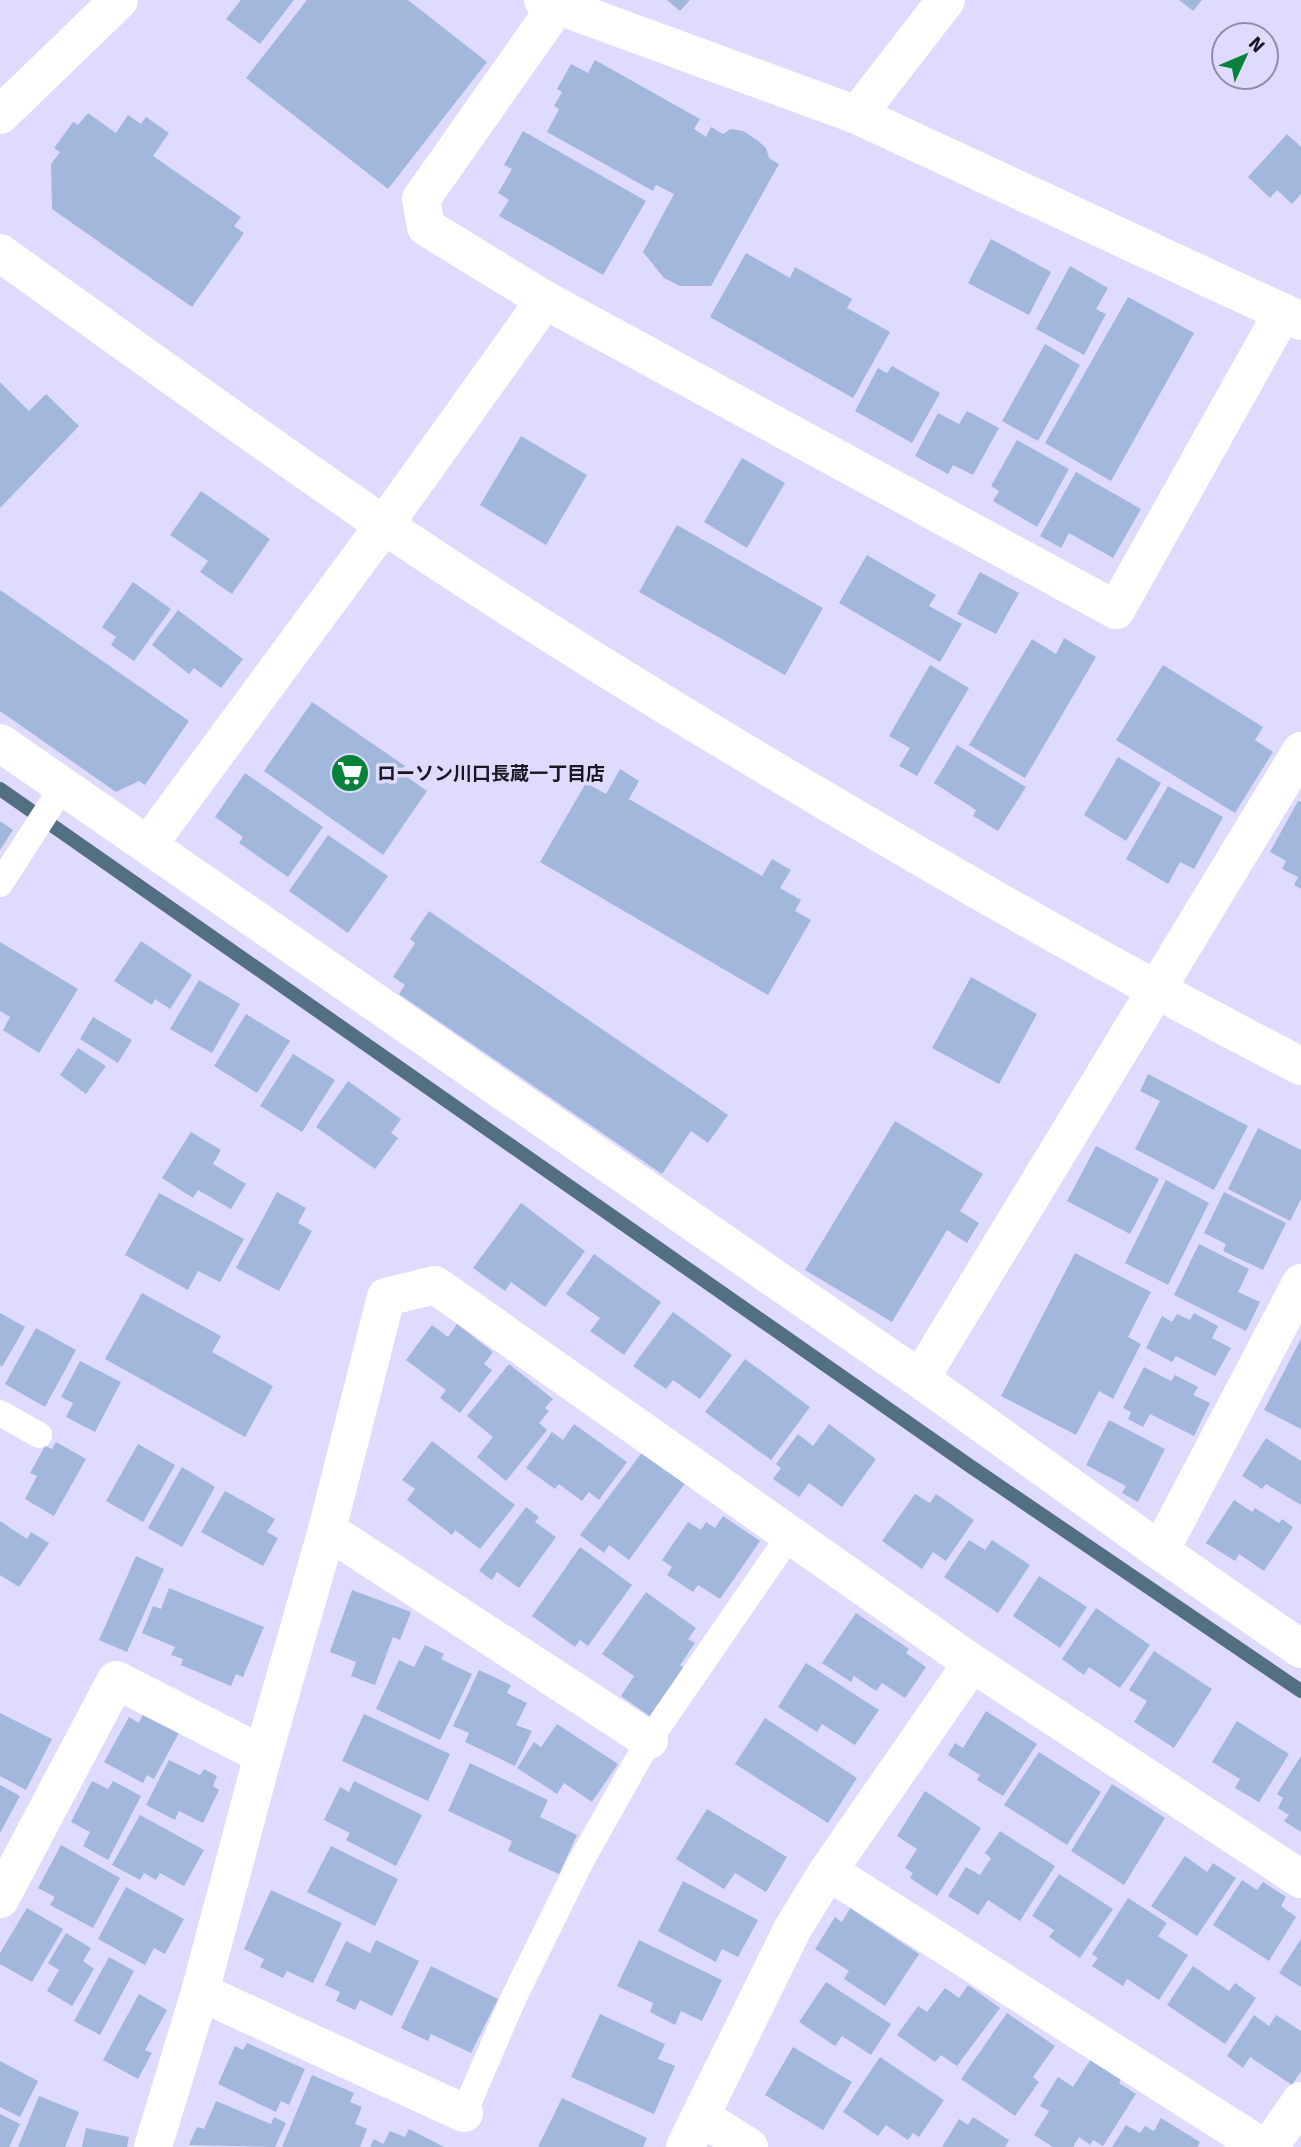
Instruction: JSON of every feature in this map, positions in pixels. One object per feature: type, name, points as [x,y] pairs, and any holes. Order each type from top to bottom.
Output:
[{"type":"street","points":[[0,115],[119,0]]},
{"type":"street","points":[[857,115],[946,0]]},
{"type":"street","points":[[553,2],[857,115],[1292,317],[1116,610],[545,300],[426,227],[421,199],[553,2]]},
{"type":"street","points":[[0,253],[384,525],[583,654],[751,758],[1154,990],[1301,1066]]},
{"type":"street","points":[[148,845],[384,525],[545,300]]},
{"type":"street","points":[[0,743],[920,1379],[1301,1649]]},
{"type":"street","points":[[920,1379],[1301,751]]},
{"type":"street","points":[[1160,1551],[1301,1283]]},
{"type":"street","points":[[153,2147],[200,1992],[327,1530],[386,1297],[435,1285],[972,1663],[1301,1879]]},
{"type":"street","points":[[327,1530],[649,1740]]},
{"type":"street","points":[[749,2147],[693,2131],[793,1928],[828,1871],[972,1663]]},
{"type":"street","points":[[0,1899],[116,1680],[263,1755]]},
{"type":"street","points":[[828,1871],[1262,2147]]},
{"type":"street","points":[[200,1992],[464,2113]]},
{"type":"street","points":[[1269,2147],[1301,2101]]},
{"type":"lane","points":[[0,884],[63,786]]},
{"type":"lane","points":[[0,1412],[39,1434]]},
{"type":"lane","points":[[464,2113],[514,1997],[580,1863],[649,1740],[790,1535]]},
{"type":"building","points":[[241,0],[294,0],[260,44],[226,19]]},
{"type":"building","points":[[307,0],[408,0],[487,62],[388,189],[246,78]]},
{"type":"building","points":[[667,0],[690,0],[680,11]]},
{"type":"building","points":[[1179,0],[1202,0],[1193,11]]},
{"type":"building","points":[[595,60],[700,119],[694,129],[706,137],[711,127],[723,134],[731,129],[743,131],[766,148],[769,158],[779,164],[711,286],[680,286],[664,278],[643,252],[674,194],[656,185],[653,191],[547,132],[559,109],[554,106],[562,92],[557,89],[571,64],[588,73]]},
{"type":"building","points":[[88,113],[116,133],[128,115],[141,124],[146,117],[169,133],[153,156],[241,217],[234,226],[244,233],[192,307],[52,209],[51,164],[60,152],[54,148],[73,122],[78,125]]},
{"type":"building","points":[[523,131],[646,201],[603,275],[499,216],[509,200],[498,193],[512,169],[504,165]]},
{"type":"building","points":[[1287,134],[1301,147],[1301,194],[1292,204],[1277,190],[1270,198],[1248,177]]},
{"type":"building","points":[[991,239],[1051,272],[1029,315],[968,283]]},
{"type":"building","points":[[746,253],[790,278],[795,267],[852,299],[847,308],[890,332],[853,398],[710,317]]},
{"type":"building","points":[[1070,266],[1108,288],[1096,309],[1106,314],[1084,355],[1036,329]]},
{"type":"building","points":[[1128,297],[1194,333],[1111,481],[1045,443]]},
{"type":"building","points":[[1045,344],[1080,365],[1038,441],[1002,421]]},
{"type":"building","points":[[892,366],[940,393],[912,443],[855,411],[878,368],[887,373]]},
{"type":"building","points":[[0,382],[29,411],[46,394],[79,426],[0,508]]},
{"type":"building","points":[[967,411],[999,428],[973,475],[953,465],[948,474],[915,456],[938,413],[959,424]]},
{"type":"building","points":[[521,436],[587,475],[546,545],[480,505]]},
{"type":"building","points":[[1017,440],[1069,469],[1037,527],[993,501],[999,491],[991,486]]},
{"type":"building","points":[[742,458],[785,483],[747,548],[704,522]]},
{"type":"building","points":[[1076,472],[1141,509],[1113,558],[1069,533],[1061,548],[1040,536]]},
{"type":"building","points":[[201,491],[270,539],[232,594],[200,572],[208,561],[170,535]]},
{"type":"building","points":[[677,525],[823,608],[785,675],[639,592]]},
{"type":"building","points":[[867,555],[936,595],[929,606],[962,624],[940,662],[839,603]]},
{"type":"building","points":[[980,572],[1019,593],[996,634],[957,614]]},
{"type":"building","points":[[133,582],[171,609],[134,661],[111,645],[116,637],[102,627]]},
{"type":"building","points":[[0,590],[189,721],[145,785],[139,781],[116,792],[0,711]]},
{"type":"building","points":[[178,610],[243,659],[221,688],[194,668],[189,674],[152,645]]},
{"type":"building","points":[[1064,638],[1096,657],[1025,778],[969,745],[1032,639],[1056,654]]},
{"type":"building","points":[[930,665],[969,688],[917,776],[899,766],[910,748],[889,736]]},
{"type":"building","points":[[1163,665],[1263,727],[1255,740],[1273,752],[1235,813],[1116,740]]},
{"type":"building","points":[[312,702],[405,766],[400,772],[427,791],[383,855],[264,771]]},
{"type":"building","points":[[957,745],[1026,787],[998,831],[973,816],[976,810],[934,783]]},
{"type":"building","points":[[1118,757],[1161,783],[1126,841],[1084,815]]},
{"type":"building","points":[[620,769],[639,781],[629,799],[762,876],[772,859],[791,870],[780,888],[801,900],[795,911],[811,920],[768,995],[540,862],[586,783],[606,794]]},
{"type":"building","points":[[245,773],[323,827],[288,877],[239,843],[243,837],[215,817]]},
{"type":"building","points":[[1168,786],[1223,817],[1194,869],[1180,862],[1168,884],[1126,859]]},
{"type":"building","points":[[1298,801],[1301,802],[1301,889],[1294,885],[1298,877],[1282,869],[1286,861],[1270,852]]},
{"type":"building","points":[[0,821],[13,830],[0,850]]},
{"type":"building","points":[[328,835],[388,876],[348,933],[289,891]]},
{"type":"building","points":[[429,911],[728,1115],[708,1143],[691,1131],[662,1174],[399,994],[405,985],[393,977],[415,943],[410,939]]},
{"type":"building","points":[[141,941],[192,975],[170,1009],[155,999],[152,1005],[114,981]]},
{"type":"building","points":[[0,942],[78,989],[39,1053],[3,1030],[10,1017],[0,1011]]},
{"type":"building","points":[[971,977],[1037,1014],[999,1084],[932,1048]]},
{"type":"building","points":[[199,980],[240,1004],[212,1053],[170,1029]]},
{"type":"building","points":[[246,1014],[290,1041],[257,1093],[214,1066]]},
{"type":"building","points":[[93,1017],[132,1040],[118,1063],[80,1039]]},
{"type":"building","points":[[78,1048],[106,1066],[86,1094],[60,1075]]},
{"type":"building","points":[[293,1054],[335,1080],[302,1132],[260,1106]]},
{"type":"building","points":[[1148,1074],[1248,1126],[1214,1190],[1135,1149],[1160,1101],[1140,1091]]},
{"type":"building","points":[[348,1081],[401,1119],[391,1133],[398,1138],[375,1169],[316,1127]]},
{"type":"building","points":[[895,1121],[983,1174],[960,1211],[979,1223],[967,1243],[947,1230],[892,1322],[805,1270]]},
{"type":"building","points":[[1258,1128],[1301,1150],[1301,1199],[1290,1221],[1228,1189]]},
{"type":"building","points":[[191,1132],[221,1150],[213,1164],[246,1184],[231,1209],[198,1190],[193,1198],[162,1178]]},
{"type":"building","points":[[1096,1146],[1159,1179],[1130,1234],[1067,1201]]},
{"type":"building","points":[[1166,1180],[1209,1203],[1168,1285],[1125,1263]]},
{"type":"building","points":[[277,1192],[306,1208],[298,1223],[312,1231],[279,1291],[236,1268]]},
{"type":"building","points":[[1224,1192],[1286,1223],[1263,1270],[1223,1251],[1226,1244],[1204,1233]]},
{"type":"building","points":[[159,1193],[244,1239],[220,1282],[198,1271],[188,1290],[125,1255]]},
{"type":"building","points":[[521,1203],[585,1251],[545,1307],[511,1282],[505,1291],[473,1268]]},
{"type":"building","points":[[1199,1244],[1249,1269],[1238,1292],[1260,1302],[1246,1331],[1174,1295]]},
{"type":"building","points":[[1075,1253],[1151,1292],[1128,1337],[1141,1344],[1113,1399],[1099,1391],[1076,1435],[1001,1396]]},
{"type":"building","points":[[594,1254],[661,1302],[624,1355],[590,1331],[600,1318],[566,1294]]},
{"type":"building","points":[[142,1293],[221,1336],[212,1352],[273,1386],[245,1437],[105,1359]]},
{"type":"building","points":[[673,1312],[732,1355],[700,1399],[673,1380],[666,1389],[633,1366]]},
{"type":"building","points":[[0,1313],[25,1327],[2,1367],[0,1365]]},
{"type":"building","points":[[1194,1313],[1218,1326],[1212,1338],[1231,1348],[1215,1376],[1176,1356],[1172,1362],[1146,1348],[1162,1316],[1172,1322],[1177,1314],[1190,1320]]},
{"type":"building","points":[[457,1324],[493,1352],[484,1364],[492,1370],[460,1413],[440,1398],[446,1390],[406,1360],[432,1325],[448,1337]]},
{"type":"building","points":[[36,1328],[76,1350],[45,1407],[5,1384]]},
{"type":"building","points":[[1301,1339],[1301,1429],[1264,1410]]},
{"type":"building","points":[[745,1359],[810,1407],[771,1460],[705,1412]]},
{"type":"building","points":[[80,1361],[121,1382],[95,1432],[66,1417],[73,1403],[61,1397]]},
{"type":"building","points":[[509,1364],[553,1399],[545,1408],[549,1411],[539,1423],[547,1430],[506,1481],[477,1457],[493,1437],[467,1416]]},
{"type":"building","points":[[1144,1367],[1171,1381],[1175,1375],[1198,1387],[1193,1395],[1210,1403],[1194,1436],[1150,1414],[1143,1427],[1128,1419],[1131,1412],[1123,1408]]},
{"type":"building","points":[[1109,1420],[1165,1449],[1138,1502],[1122,1493],[1126,1486],[1086,1465]]},
{"type":"building","points":[[574,1424],[627,1462],[599,1500],[589,1492],[582,1501],[559,1484],[555,1489],[526,1468],[552,1432],[563,1440]]},
{"type":"building","points":[[829,1424],[876,1459],[842,1507],[809,1483],[799,1497],[773,1479],[781,1468],[776,1464],[798,1434],[813,1446]]},
{"type":"building","points":[[1266,1438],[1301,1461],[1301,1505],[1266,1484],[1262,1489],[1242,1476]]},
{"type":"building","points":[[432,1441],[515,1505],[480,1549],[455,1530],[452,1535],[407,1500],[415,1489],[402,1480]]},
{"type":"building","points":[[56,1442],[86,1459],[54,1516],[25,1499],[37,1476],[30,1473],[45,1446],[52,1449]]},
{"type":"building","points":[[138,1444],[175,1465],[143,1522],[106,1501]]},
{"type":"building","points":[[643,1451],[686,1482],[629,1560],[609,1545],[604,1553],[580,1535]]},
{"type":"building","points":[[182,1467],[215,1487],[182,1547],[148,1528]]},
{"type":"building","points":[[225,1491],[275,1519],[267,1532],[278,1538],[263,1566],[201,1532]]},
{"type":"building","points":[[915,1494],[930,1503],[936,1494],[974,1520],[946,1561],[933,1552],[922,1569],[882,1541]]},
{"type":"building","points":[[1234,1500],[1252,1512],[1255,1508],[1279,1523],[1282,1519],[1293,1527],[1264,1571],[1239,1554],[1235,1561],[1206,1543]]},
{"type":"building","points":[[526,1507],[539,1517],[535,1522],[556,1537],[519,1588],[497,1572],[492,1580],[479,1571]]},
{"type":"building","points":[[723,1516],[760,1541],[720,1599],[698,1585],[693,1592],[667,1575],[672,1567],[662,1560],[688,1522],[701,1530],[706,1522],[715,1528]]},
{"type":"building","points":[[0,1521],[27,1539],[31,1532],[49,1543],[19,1587],[0,1575]]},
{"type":"building","points":[[969,1540],[985,1550],[992,1540],[1030,1565],[998,1613],[944,1577]]},
{"type":"building","points":[[580,1547],[632,1585],[588,1646],[580,1640],[575,1647],[532,1616]]},
{"type":"building","points":[[136,1556],[164,1569],[127,1652],[99,1640]]},
{"type":"building","points":[[1039,1576],[1087,1607],[1060,1648],[1013,1616]]},
{"type":"building","points":[[169,1588],[264,1627],[243,1677],[236,1674],[231,1686],[181,1665],[183,1659],[171,1655],[175,1647],[142,1633],[153,1606],[161,1609]]},
{"type":"building","points":[[352,1590],[411,1612],[400,1640],[393,1637],[375,1685],[351,1676],[356,1662],[330,1652]]},
{"type":"building","points":[[646,1592],[696,1628],[688,1639],[695,1643],[680,1665],[685,1669],[651,1717],[621,1696],[634,1676],[602,1654]]},
{"type":"building","points":[[1096,1608],[1150,1645],[1120,1688],[1089,1667],[1084,1675],[1062,1659]]},
{"type":"building","points":[[856,1613],[909,1649],[906,1653],[926,1667],[905,1698],[882,1683],[876,1691],[854,1676],[851,1682],[822,1663]]},
{"type":"building","points":[[425,1645],[444,1654],[441,1659],[472,1674],[440,1740],[376,1709],[399,1660],[414,1667]]},
{"type":"building","points":[[1154,1651],[1212,1689],[1174,1748],[1134,1722],[1147,1701],[1129,1690]]},
{"type":"building","points":[[806,1663],[879,1710],[855,1745],[822,1724],[817,1732],[778,1707]]},
{"type":"building","points":[[479,1670],[511,1685],[507,1693],[527,1703],[516,1725],[532,1731],[515,1766],[465,1742],[469,1733],[453,1726]]},
{"type":"building","points":[[986,1711],[1037,1744],[1003,1796],[977,1780],[980,1775],[948,1755],[955,1743],[963,1748]]},
{"type":"building","points":[[0,1713],[52,1739],[26,1790],[0,1776]]},
{"type":"building","points":[[143,1714],[179,1733],[154,1779],[147,1775],[143,1783],[104,1762],[129,1717],[139,1723]]},
{"type":"building","points":[[364,1714],[450,1754],[428,1801],[342,1761]]},
{"type":"building","points":[[765,1718],[857,1778],[828,1823],[735,1764]]},
{"type":"building","points":[[1237,1721],[1289,1754],[1259,1802],[1235,1788],[1240,1779],[1212,1762]]},
{"type":"building","points":[[557,1724],[618,1764],[592,1802],[564,1783],[557,1794],[517,1768],[534,1742],[541,1747]]},
{"type":"building","points":[[1039,1752],[1101,1792],[1067,1845],[1004,1805]]},
{"type":"building","points":[[1301,1756],[1301,1832],[1284,1821],[1289,1815],[1278,1808],[1283,1798],[1277,1794]]},
{"type":"building","points":[[169,1760],[200,1775],[204,1769],[217,1776],[213,1786],[219,1790],[203,1823],[179,1811],[175,1820],[146,1805]]},
{"type":"building","points":[[470,1763],[548,1800],[540,1817],[577,1835],[559,1874],[508,1851],[512,1841],[448,1811]]},
{"type":"building","points":[[92,1781],[108,1789],[113,1781],[141,1796],[108,1860],[83,1846],[90,1832],[71,1822]]},
{"type":"building","points":[[354,1781],[422,1815],[396,1866],[346,1840],[350,1833],[324,1820],[340,1787],[349,1792]]},
{"type":"building","points":[[1112,1784],[1165,1818],[1124,1885],[1071,1851]]},
{"type":"building","points":[[0,1785],[20,1796],[0,1833]]},
{"type":"building","points":[[925,1791],[981,1828],[937,1896],[910,1878],[913,1873],[905,1868],[917,1849],[897,1836]]},
{"type":"building","points":[[707,1809],[787,1857],[766,1892],[735,1873],[724,1889],[676,1859]]},
{"type":"building","points":[[140,1815],[204,1850],[184,1886],[160,1873],[156,1880],[144,1873],[140,1880],[112,1865]]},
{"type":"building","points":[[1000,1831],[1055,1866],[1020,1921],[988,1900],[978,1915],[948,1896],[966,1867],[980,1875],[991,1858],[985,1853]]},
{"type":"building","points":[[61,1845],[120,1878],[93,1928],[50,1905],[55,1897],[38,1888]]},
{"type":"building","points":[[331,1846],[398,1879],[375,1926],[307,1892]]},
{"type":"building","points":[[1185,1856],[1207,1872],[1213,1863],[1236,1878],[1197,1936],[1151,1906]]},
{"type":"building","points":[[1059,1874],[1113,1909],[1080,1958],[1049,1937],[1054,1930],[1032,1916]]},
{"type":"building","points":[[1242,1880],[1257,1890],[1263,1882],[1286,1897],[1281,1906],[1296,1917],[1269,1961],[1213,1925]]},
{"type":"building","points":[[683,1881],[758,1920],[738,1957],[722,1949],[716,1962],[658,1931]]},
{"type":"building","points":[[126,1887],[184,1919],[165,1954],[154,1948],[145,1965],[98,1939]]},
{"type":"building","points":[[271,1890],[342,1923],[313,1983],[287,1971],[283,1978],[260,1967],[264,1959],[244,1949]]},
{"type":"building","points":[[1128,1898],[1167,1923],[1158,1936],[1188,1955],[1159,2000],[1127,1979],[1123,1986],[1092,1966],[1098,1958],[1092,1954]]},
{"type":"building","points":[[27,1908],[63,1929],[32,1982],[0,1964],[0,1953]]},
{"type":"building","points":[[850,1908],[919,1954],[885,2006],[844,1979],[849,1971],[815,1949],[835,1917],[842,1922]]},
{"type":"building","points":[[66,1933],[91,1948],[83,1961],[94,1969],[72,2006],[47,1991],[59,1970],[48,1963]]},
{"type":"building","points":[[1301,1939],[1301,1987],[1279,1973]]},
{"type":"building","points":[[376,1940],[419,1961],[392,2016],[360,2000],[355,2010],[336,2001],[340,1992],[325,1985],[346,1941],[370,1953]]},
{"type":"building","points":[[639,1940],[722,1980],[702,2021],[681,2011],[675,2025],[650,2012],[653,2003],[617,1986]]},
{"type":"building","points":[[109,1957],[134,1971],[100,2035],[74,2021]]},
{"type":"building","points":[[431,1966],[498,1999],[471,2053],[431,2034],[428,2041],[401,2028]]},
{"type":"building","points":[[1193,1966],[1229,1991],[1235,1983],[1256,1998],[1225,2044],[1167,2005]]},
{"type":"building","points":[[826,1982],[891,2024],[871,2055],[842,2036],[835,2046],[799,2022]]},
{"type":"building","points":[[968,1985],[1000,2008],[957,2066],[941,2055],[935,2062],[897,2035],[918,2006],[927,2012],[945,1988],[959,1998]]},
{"type":"building","points":[[139,1994],[167,2010],[145,2050],[152,2053],[138,2079],[103,2060]]},
{"type":"building","points":[[1007,2013],[1055,2046],[1033,2077],[1039,2082],[1015,2116],[961,2079]]},
{"type":"building","points":[[600,2014],[665,2044],[658,2059],[675,2066],[654,2114],[571,2077]]},
{"type":"building","points":[[1254,2015],[1269,2026],[1276,2015],[1301,2031],[1301,2071],[1292,2085],[1250,2057],[1243,2068],[1227,2056]]},
{"type":"building","points":[[247,2043],[305,2069],[289,2105],[281,2101],[276,2112],[218,2084],[235,2046],[243,2050]]},
{"type":"building","points":[[793,2047],[852,2082],[823,2130],[765,2095]]},
{"type":"building","points":[[880,2057],[944,2100],[919,2137],[913,2133],[908,2140],[886,2125],[878,2136],[843,2112]]},
{"type":"building","points":[[1091,2059],[1121,2079],[1119,2083],[1136,2094],[1103,2146],[1093,2140],[1090,2145],[1079,2137],[1073,2147],[1053,2147],[1034,2135],[1049,2111],[1040,2106],[1058,2077],[1073,2087]]},
{"type":"building","points":[[0,2061],[38,2081],[20,2117],[0,2107]]},
{"type":"building","points":[[312,2075],[354,2093],[350,2102],[362,2107],[355,2124],[367,2129],[360,2147],[282,2147]]},
{"type":"building","points":[[39,2096],[79,2112],[65,2147],[18,2147]]},
{"type":"building","points":[[562,2098],[647,2138],[643,2147],[538,2147]]},
{"type":"building","points":[[216,2101],[271,2124],[274,2117],[286,2123],[275,2147],[189,2145],[197,2127],[204,2129]]},
{"type":"building","points":[[0,2114],[20,2124],[9,2147],[0,2147]]},
{"type":"building","points":[[973,2117],[1009,2140],[1005,2147],[942,2147],[959,2119],[968,2125]]},
{"type":"building","points":[[1161,2118],[1200,2142],[1197,2147],[1112,2147],[1126,2125],[1140,2133],[1145,2126],[1154,2131]]},
{"type":"building","points":[[86,2128],[129,2137],[127,2147],[82,2147]]},
{"type":"building","points":[[409,2129],[444,2147],[370,2147],[374,2139],[383,2144],[390,2131],[405,2137]]},
{"type":"waterway","points":[[0,789],[970,1466],[1301,1691]]},
{"type":"place","name":"ローソン川口長蔵一丁目店","points":[[350,773]]}]
